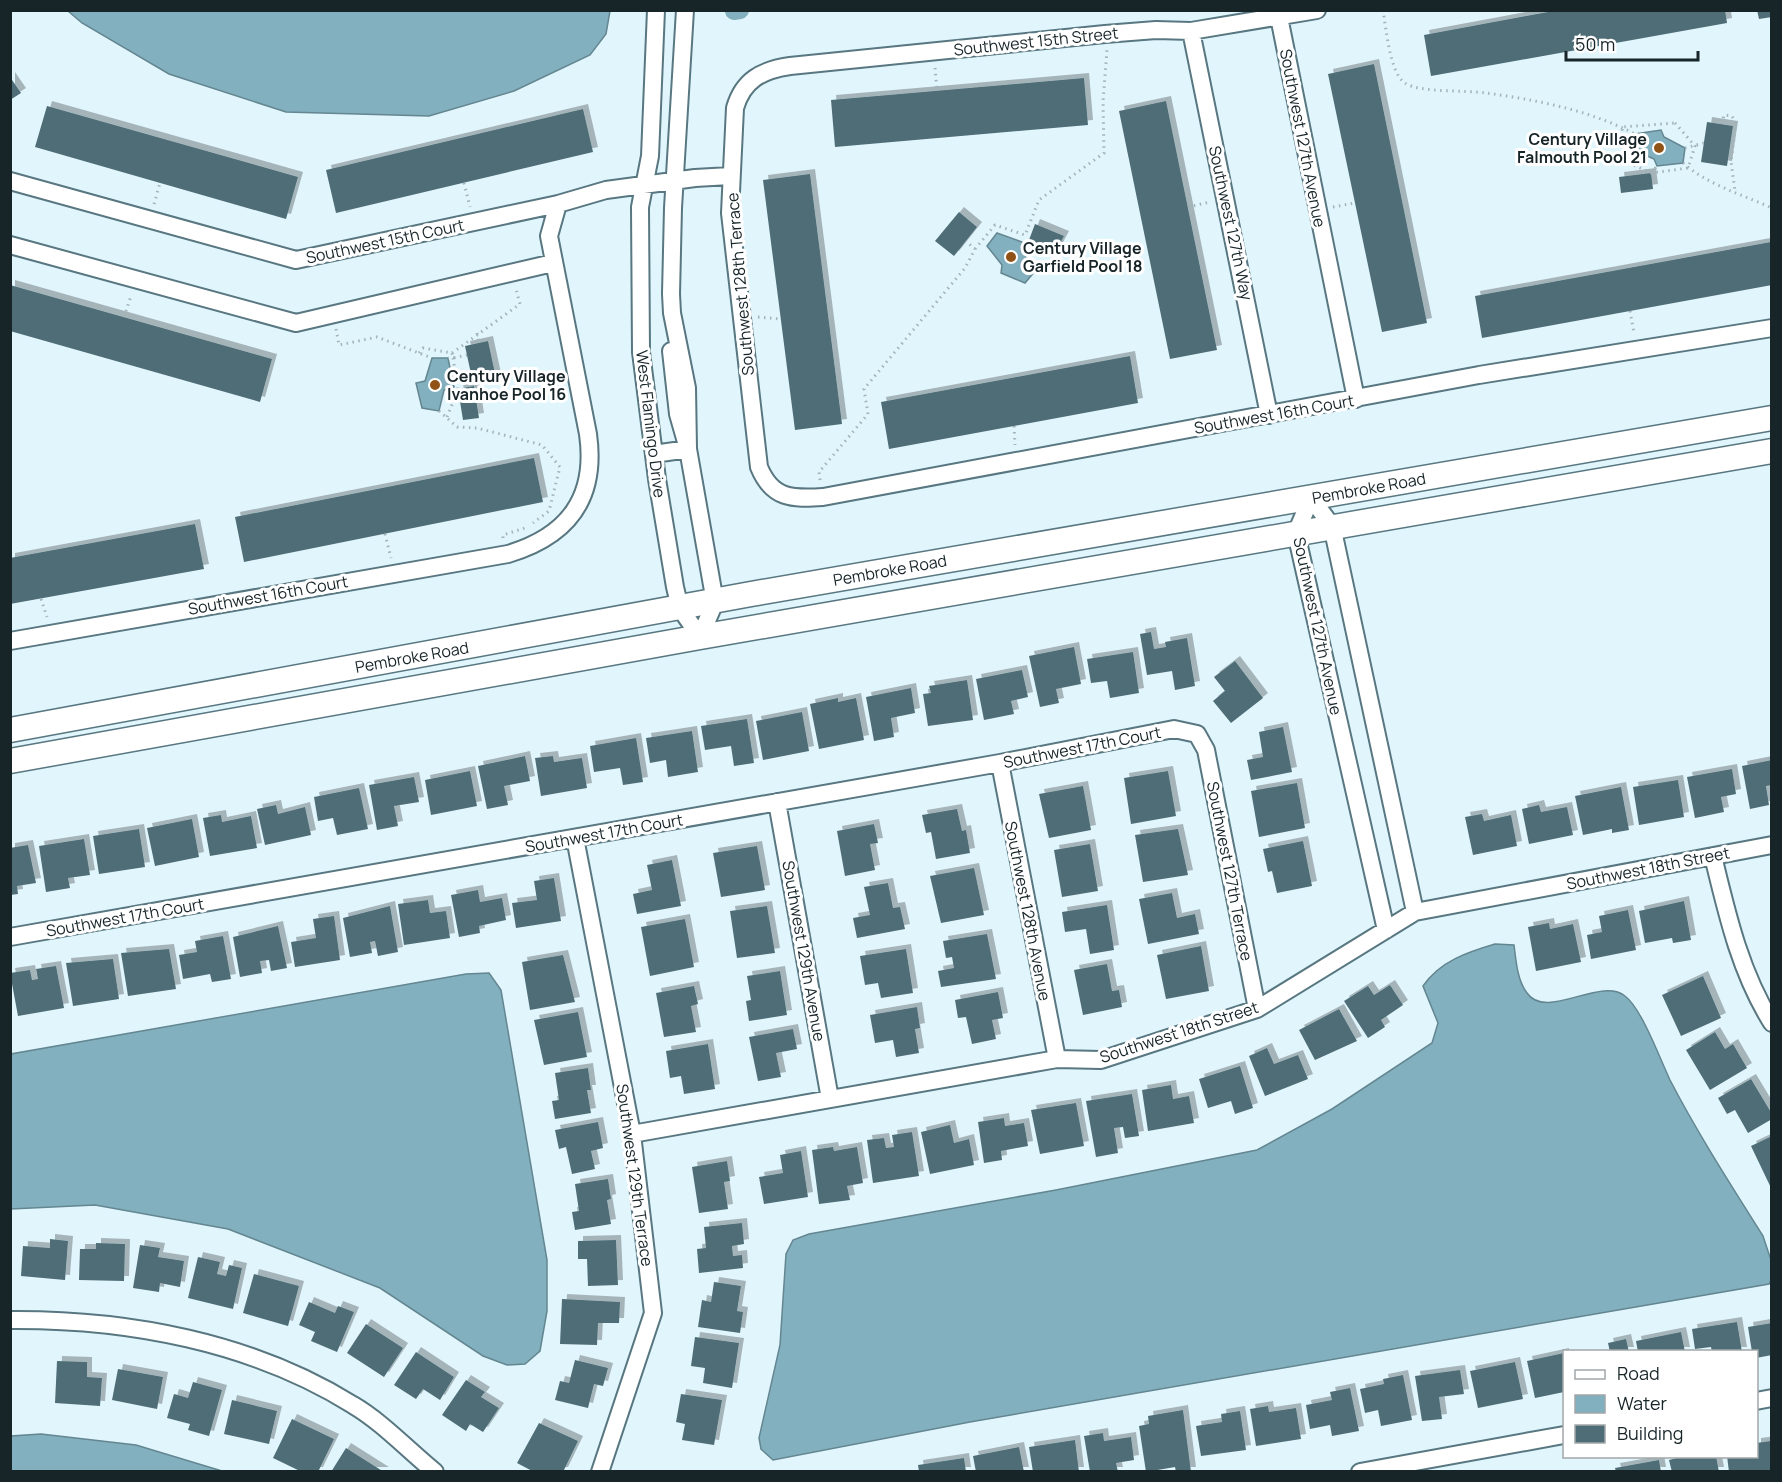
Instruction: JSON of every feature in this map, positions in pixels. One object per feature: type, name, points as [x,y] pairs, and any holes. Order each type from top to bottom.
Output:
[{"type":"main road","name":"Pembroke Road","points":[[10,730],[680,608],[1772,418]]},
{"type":"main road","name":"Pembroke Road","points":[[10,761],[700,637],[1772,451]]},
{"type":"street","name":"West Flamingo Drive","points":[[656,10],[650,156],[640,207],[644,380],[680,608],[700,637]]},
{"type":"street","name":"West Flamingo Drive","points":[[685,10],[673,208],[671,355],[678,414],[688,449],[715,602]]},
{"type":"street","name":"Southwest 15th Street","points":[[756,76],[771,68],[1105,34],[1156,30],[1191,31],[1317,10]]},
{"type":"street","name":"Southwest 127th Avenue","points":[[1279,17],[1356,399]]},
{"type":"street","name":"Southwest 127th Way","points":[[1191,31],[1269,415]]},
{"type":"street","name":"Southwest 128th Terrace","points":[[756,76],[740,92],[735,108],[730,213],[759,467],[763,477],[778,492]]},
{"type":"street","name":"Southwest 15th Court","points":[[10,181],[296,260],[558,204],[606,190],[730,176]]},
{"type":"street","name":"Southwest 16th Court","points":[[10,641],[508,554],[541,543],[563,525],[579,504],[589,476],[588,434],[549,236],[558,204]]},
{"type":"street","points":[[10,245],[296,323],[553,263]]},
{"type":"street","name":"West Flamingo Drive","points":[[672,313],[687,388],[688,449]]},
{"type":"street","name":"Southwest 16th Court","points":[[778,492],[793,499],[823,496],[1479,375],[1772,328]]},
{"type":"street","points":[[644,380],[649,370],[658,365],[667,368],[673,376]]},
{"type":"street","points":[[654,454],[688,449]]},
{"type":"street","name":"Southwest 127th Avenue","points":[[1386,930],[1296,533],[1311,498],[1332,526],[1415,912]]},
{"type":"street","points":[[700,637],[715,602]]},
{"type":"street","name":"Southwest 17th Court","points":[[10,937],[1000,763],[1174,729],[1197,734]]},
{"type":"street","name":"Southwest 127th Terrace","points":[[1197,734],[1206,750],[1257,1009]]},
{"type":"street","name":"Southwest 128th Avenue","points":[[1000,763],[1057,1059]]},
{"type":"street","name":"Southwest 129th Avenue","points":[[777,802],[830,1099]]},
{"type":"street","name":"Southwest 129th Terrace","points":[[575,838],[632,1134],[653,1313],[600,1472]]},
{"type":"street","name":"Southwest 18th Street","points":[[632,1134],[1057,1059],[1101,1059],[1257,1009],[1415,912],[1772,845]]},
{"type":"street","points":[[1713,856],[1731,930],[1756,998],[1772,1023]]},
{"type":"street","points":[[10,1320],[57,1320],[171,1335],[262,1359],[354,1405],[435,1472]]},
{"type":"street","points":[[1360,1472],[1563,1435]]},
{"type":"path","points":[[1383,10],[1396,74],[1405,84],[1423,89],[1474,92],[1553,105],[1611,121],[1635,134]]},
{"type":"path","points":[[1025,235],[1039,200],[1104,153],[1103,101],[1108,60],[1105,34]]},
{"type":"path","points":[[934,51],[937,91]]},
{"type":"path","points":[[1722,124],[1724,115],[1732,116],[1736,123],[1731,162],[1735,191]]},
{"type":"path","points":[[1622,127],[1676,123],[1695,146]]},
{"type":"path","points":[[1622,127],[1625,161],[1651,173],[1688,168]]},
{"type":"path","points":[[1685,148],[1704,143]]},
{"type":"path","points":[[1688,168],[1695,146]]},
{"type":"path","points":[[1683,163],[1710,183],[1735,191],[1772,208]]},
{"type":"path","points":[[1651,173],[1657,166]]},
{"type":"path","points":[[464,183],[473,222]]},
{"type":"path","points":[[1318,209],[1355,203]]},
{"type":"path","points":[[823,496],[819,472],[868,414],[864,388],[965,268],[975,249],[995,225],[1025,235],[1029,240]]},
{"type":"path","points":[[966,241],[975,249]]},
{"type":"path","points":[[419,353],[423,348],[452,353],[520,304],[512,272]]},
{"type":"path","points":[[124,317],[136,279]]},
{"type":"path","points":[[1630,311],[1635,338]]},
{"type":"path","points":[[741,315],[780,319]]},
{"type":"path","points":[[333,316],[339,345],[377,337],[432,358]]},
{"type":"path","points":[[477,333],[479,343]]},
{"type":"path","points":[[447,417],[458,388],[452,353]]},
{"type":"path","points":[[448,358],[467,355]]},
{"type":"path","points":[[439,411],[457,427],[477,428],[542,445],[560,467],[549,512],[531,526],[503,535],[508,554]]},
{"type":"path","points":[[385,534],[395,574]]},
{"type":"water","points":[[68,11],[610,11],[606,34],[590,55],[514,91],[429,116],[286,112],[169,74],[82,23]]},
{"type":"water","name":"Century Village Falmouth Pool 21","points":[[1661,130],[1664,137],[1685,148],[1683,163],[1657,166],[1654,159],[1632,149],[1635,134]]},
{"type":"water","name":"Century Village Garfield Pool 18","points":[[997,233],[1022,242],[1021,250],[1036,270],[1025,283],[1001,273],[1002,265],[987,246]]},
{"type":"water","name":"Century Village Ivanhoe Pool 16","points":[[432,358],[448,358],[454,387],[444,390],[439,411],[422,408],[416,383],[425,381]]},
{"type":"water","points":[[1495,944],[1514,945],[1521,982],[1527,993],[1536,1000],[1560,1001],[1602,991],[1615,991],[1631,1002],[1644,1023],[1670,1080],[1692,1120],[1763,1236],[1771,1260],[1769,1284],[970,1422],[773,1460],[761,1449],[759,1438],[780,1345],[786,1254],[793,1240],[809,1234],[1056,1190],[1257,1150],[1332,1109],[1432,1043],[1438,1023],[1423,986],[1446,964],[1465,954]]},
{"type":"water","points":[[489,973],[501,990],[547,1260],[547,1311],[540,1351],[525,1364],[507,1365],[483,1356],[380,1288],[228,1229],[95,1205],[11,1209],[11,1054],[466,974]]},
{"type":"water","points":[[41,1434],[136,1445],[222,1471],[11,1471],[11,1436]]},
{"type":"building","points":[[1559,10],[1725,10],[1727,23],[1431,76],[1424,35]]},
{"type":"building","points":[[1757,10],[1772,10],[1772,17],[1759,19]]},
{"type":"building","points":[[1374,64],[1427,323],[1382,332],[1328,74]]},
{"type":"building","points":[[10,77],[21,93],[10,100]]},
{"type":"building","points":[[1084,78],[1088,125],[835,147],[831,100]]},
{"type":"building","points":[[1166,101],[1217,350],[1170,359],[1119,111]]},
{"type":"building","points":[[47,106],[298,177],[286,219],[35,147]]},
{"type":"building","points":[[583,109],[593,152],[336,213],[326,170]]},
{"type":"building","points":[[1707,122],[1733,126],[1727,166],[1701,162]]},
{"type":"building","points":[[1651,173],[1653,189],[1621,193],[1619,177]]},
{"type":"building","points":[[810,174],[842,424],[795,430],[763,180]]},
{"type":"building","points":[[959,212],[977,227],[954,256],[935,241]]},
{"type":"building","points":[[1035,224],[1064,236],[1056,251],[1029,240]]},
{"type":"building","points":[[1771,242],[1772,285],[1482,338],[1475,296]]},
{"type":"building","points":[[10,285],[272,359],[260,402],[10,331]]},
{"type":"building","points":[[488,341],[496,378],[473,383],[465,346]]},
{"type":"building","points":[[1130,356],[1138,403],[889,449],[881,402]]},
{"type":"building","points":[[474,386],[479,418],[463,420],[458,389]]},
{"type":"building","points":[[534,458],[543,502],[244,562],[235,517]]},
{"type":"building","points":[[195,524],[204,569],[10,604],[10,558]]},
{"type":"building","points":[[1151,632],[1154,649],[1166,647],[1165,642],[1187,638],[1195,686],[1175,690],[1172,671],[1147,675],[1140,634]]},
{"type":"building","points":[[1074,647],[1081,684],[1056,689],[1059,703],[1040,707],[1029,656]]},
{"type":"building","points":[[1133,652],[1139,693],[1110,698],[1107,681],[1091,683],[1087,659]]},
{"type":"building","points":[[1235,661],[1263,698],[1231,723],[1213,701],[1225,691],[1214,677]]},
{"type":"building","points":[[1022,670],[1028,697],[1011,701],[1014,714],[984,720],[976,679]]},
{"type":"building","points":[[967,680],[973,720],[928,726],[923,694],[931,693],[929,686]]},
{"type":"building","points":[[911,688],[915,713],[891,718],[894,737],[874,741],[866,697]]},
{"type":"building","points":[[838,698],[838,702],[856,698],[864,740],[819,749],[810,704]]},
{"type":"building","points":[[802,712],[809,751],[763,760],[756,721]]},
{"type":"building","points":[[747,719],[754,763],[734,766],[731,746],[705,750],[701,726]]},
{"type":"building","points":[[1283,727],[1292,772],[1251,780],[1247,760],[1263,757],[1259,732]]},
{"type":"building","points":[[692,731],[698,772],[668,777],[666,760],[650,763],[646,738]]},
{"type":"building","points":[[636,738],[643,782],[623,785],[620,768],[594,772],[590,746]]},
{"type":"building","points":[[525,756],[530,781],[504,786],[508,805],[487,809],[478,766]]},
{"type":"building","points":[[553,756],[554,762],[582,758],[587,788],[541,796],[535,758]]},
{"type":"building","points":[[1772,760],[1772,785],[1766,786],[1769,805],[1750,809],[1742,766]]},
{"type":"building","points":[[1732,769],[1736,794],[1721,797],[1724,812],[1695,818],[1687,777]]},
{"type":"building","points":[[470,771],[477,806],[431,815],[425,780]]},
{"type":"building","points":[[1168,771],[1176,816],[1131,824],[1124,778]]},
{"type":"building","points":[[414,777],[419,802],[394,806],[398,826],[377,830],[369,785]]},
{"type":"building","points":[[1678,780],[1684,817],[1639,825],[1633,787]]},
{"type":"building","points":[[1297,783],[1305,828],[1259,837],[1251,791]]},
{"type":"building","points":[[1083,786],[1091,830],[1049,838],[1039,794]]},
{"type":"building","points":[[1621,787],[1629,830],[1612,833],[1612,829],[1583,835],[1575,796]]},
{"type":"building","points":[[359,788],[368,829],[337,835],[333,818],[318,821],[314,797]]},
{"type":"building","points":[[276,805],[278,814],[305,807],[311,835],[265,845],[257,809]]},
{"type":"building","points":[[1539,805],[1541,812],[1567,807],[1573,835],[1529,844],[1522,809]]},
{"type":"building","points":[[957,809],[962,831],[966,830],[970,853],[936,859],[931,832],[926,833],[922,815]]},
{"type":"building","points":[[1482,814],[1484,821],[1511,815],[1517,846],[1473,855],[1465,817]]},
{"type":"building","points":[[221,815],[222,822],[251,816],[257,848],[210,856],[203,818]]},
{"type":"building","points":[[192,819],[199,857],[155,866],[147,828]]},
{"type":"building","points":[[874,824],[878,843],[870,844],[875,870],[845,876],[837,831]]},
{"type":"building","points":[[139,829],[145,867],[99,874],[93,836]]},
{"type":"building","points":[[1178,829],[1188,875],[1143,882],[1135,835]]},
{"type":"building","points":[[84,839],[90,875],[68,878],[70,888],[46,892],[39,846]]},
{"type":"building","points":[[1303,841],[1312,886],[1277,893],[1272,871],[1268,872],[1263,849]]},
{"type":"building","points":[[1090,844],[1098,891],[1062,897],[1054,850]]},
{"type":"building","points":[[28,845],[36,883],[17,886],[18,894],[10,895],[10,848]]},
{"type":"building","points":[[757,846],[765,890],[721,897],[713,853]]},
{"type":"building","points":[[672,860],[681,906],[637,914],[633,894],[652,890],[647,865]]},
{"type":"building","points":[[974,868],[984,915],[941,923],[930,876]]},
{"type":"building","points":[[554,878],[561,921],[516,928],[512,903],[537,900],[534,881]]},
{"type":"building","points":[[888,883],[893,908],[900,907],[905,929],[857,938],[853,918],[870,915],[864,887]]},
{"type":"building","points":[[478,890],[480,902],[502,898],[506,920],[479,926],[480,933],[459,937],[451,895]]},
{"type":"building","points":[[1172,893],[1177,918],[1195,914],[1199,934],[1148,944],[1139,899]]},
{"type":"building","points":[[428,900],[430,913],[446,911],[450,938],[404,945],[398,904]]},
{"type":"building","points":[[1684,901],[1691,940],[1673,943],[1672,938],[1645,943],[1639,911]]},
{"type":"building","points":[[1107,905],[1114,950],[1090,954],[1086,929],[1065,932],[1062,912]]},
{"type":"building","points":[[390,906],[398,952],[378,956],[375,941],[370,942],[372,953],[350,957],[343,918]]},
{"type":"building","points":[[767,906],[775,953],[737,958],[730,911]]},
{"type":"building","points":[[1628,910],[1636,950],[1591,959],[1587,935],[1602,932],[1599,916]]},
{"type":"building","points":[[334,916],[340,960],[295,967],[291,942],[316,938],[313,919]]},
{"type":"building","points":[[685,919],[694,967],[650,976],[641,927]]},
{"type":"building","points":[[1549,923],[1550,929],[1573,924],[1581,962],[1536,971],[1528,927]]},
{"type":"building","points":[[278,926],[287,968],[271,971],[269,960],[260,961],[262,973],[240,977],[233,937]]},
{"type":"building","points":[[987,934],[996,979],[941,987],[938,971],[954,968],[952,957],[946,958],[943,941]]},
{"type":"building","points":[[223,936],[231,979],[212,982],[210,974],[183,979],[179,955],[197,952],[195,941]]},
{"type":"building","points":[[1201,946],[1209,991],[1166,999],[1157,955]]},
{"type":"building","points":[[169,949],[176,989],[128,996],[121,953]]},
{"type":"building","points":[[906,949],[913,993],[881,998],[878,983],[865,985],[860,956]]},
{"type":"building","points":[[563,955],[575,1002],[530,1010],[522,962]]},
{"type":"building","points":[[113,959],[119,999],[73,1006],[66,963]]},
{"type":"building","points":[[1107,964],[1112,991],[1119,990],[1122,1007],[1083,1015],[1074,970]]},
{"type":"building","points":[[56,966],[64,1008],[18,1016],[10,973],[30,970],[32,980],[38,979],[36,969]]},
{"type":"building","points":[[780,971],[787,1015],[749,1021],[746,1001],[751,1000],[747,976]]},
{"type":"building","points":[[1703,976],[1721,1018],[1681,1036],[1662,995]]},
{"type":"building","points":[[1390,985],[1403,1005],[1381,1020],[1385,1027],[1368,1038],[1344,1001],[1368,986],[1374,995]]},
{"type":"building","points":[[694,986],[698,1004],[691,1006],[696,1032],[664,1037],[656,993]]},
{"type":"building","points":[[998,992],[1003,1018],[992,1020],[996,1039],[972,1044],[966,1017],[958,1018],[955,1000]]},
{"type":"building","points":[[917,1007],[920,1028],[915,1029],[919,1053],[896,1057],[893,1040],[875,1043],[870,1015]]},
{"type":"building","points":[[1339,1009],[1357,1041],[1315,1060],[1299,1030]]},
{"type":"building","points":[[578,1012],[587,1057],[544,1065],[534,1020]]},
{"type":"building","points":[[793,1029],[797,1049],[776,1053],[781,1077],[758,1081],[749,1037]]},
{"type":"building","points":[[1715,1032],[1725,1049],[1733,1044],[1747,1068],[1710,1090],[1686,1050]]},
{"type":"building","points":[[708,1044],[715,1089],[684,1094],[681,1076],[670,1078],[666,1051]]},
{"type":"building","points":[[1267,1048],[1274,1064],[1298,1055],[1308,1079],[1265,1096],[1249,1056]]},
{"type":"building","points":[[1240,1066],[1253,1108],[1235,1114],[1231,1101],[1208,1108],[1199,1079]]},
{"type":"building","points":[[588,1068],[591,1090],[587,1090],[591,1113],[555,1119],[552,1101],[559,1100],[555,1073]]},
{"type":"building","points":[[1751,1079],[1772,1114],[1772,1119],[1748,1133],[1735,1110],[1727,1114],[1718,1098]]},
{"type":"building","points":[[1171,1085],[1173,1099],[1189,1096],[1194,1123],[1148,1131],[1142,1090]]},
{"type":"building","points":[[1132,1094],[1139,1136],[1125,1138],[1123,1127],[1114,1128],[1118,1153],[1096,1157],[1086,1101]]},
{"type":"building","points":[[1076,1103],[1084,1146],[1040,1154],[1031,1110]]},
{"type":"building","points":[[1004,1118],[1005,1126],[1024,1123],[1028,1146],[1001,1151],[1002,1160],[984,1163],[978,1122]]},
{"type":"building","points":[[598,1122],[603,1148],[591,1151],[595,1169],[572,1174],[566,1147],[559,1149],[555,1130]]},
{"type":"building","points":[[950,1125],[954,1143],[969,1139],[974,1165],[930,1174],[921,1132]]},
{"type":"building","points":[[912,1132],[919,1176],[873,1183],[867,1140],[884,1138],[886,1148],[894,1147],[892,1135]]},
{"type":"building","points":[[1772,1136],[1772,1190],[1751,1146]]},
{"type":"building","points":[[833,1147],[834,1151],[857,1147],[863,1183],[847,1186],[850,1200],[819,1204],[812,1150]]},
{"type":"building","points":[[801,1151],[808,1197],[764,1204],[759,1177],[783,1173],[780,1155]]},
{"type":"building","points":[[727,1161],[730,1181],[724,1182],[728,1209],[699,1213],[692,1167]]},
{"type":"building","points":[[608,1179],[611,1199],[607,1200],[611,1224],[575,1230],[572,1212],[579,1211],[575,1184]]},
{"type":"building","points":[[742,1223],[744,1244],[732,1246],[733,1256],[742,1255],[743,1268],[699,1273],[697,1249],[706,1248],[704,1227]]},
{"type":"building","points":[[50,1239],[68,1241],[65,1280],[21,1276],[23,1246],[50,1248]]},
{"type":"building","points":[[616,1240],[618,1285],[588,1286],[587,1259],[578,1259],[578,1241]]},
{"type":"building","points":[[96,1243],[125,1244],[124,1281],[79,1280],[80,1249],[96,1249]]},
{"type":"building","points":[[140,1245],[160,1248],[158,1257],[184,1261],[180,1287],[160,1283],[159,1292],[133,1288]]},
{"type":"building","points":[[198,1257],[220,1262],[217,1274],[226,1276],[229,1265],[242,1268],[233,1309],[188,1298]]},
{"type":"building","points":[[254,1274],[299,1286],[288,1326],[243,1313]]},
{"type":"building","points":[[714,1282],[741,1286],[737,1311],[743,1312],[740,1333],[698,1327],[702,1300],[711,1302]]},
{"type":"building","points":[[562,1299],[620,1302],[619,1323],[598,1323],[597,1345],[560,1344]]},
{"type":"building","points":[[309,1302],[335,1313],[338,1306],[354,1312],[337,1352],[311,1341],[315,1332],[299,1325]]},
{"type":"building","points":[[1737,1322],[1742,1350],[1712,1350],[1711,1347],[1695,1349],[1692,1329]]},
{"type":"building","points":[[1772,1323],[1772,1355],[1758,1358],[1758,1350],[1752,1350],[1748,1327]]},
{"type":"building","points":[[366,1324],[403,1348],[384,1377],[347,1353]]},
{"type":"building","points":[[1681,1332],[1685,1350],[1638,1350],[1636,1341]]},
{"type":"building","points":[[695,1337],[739,1343],[732,1388],[703,1383],[705,1368],[691,1366]]},
{"type":"building","points":[[1626,1339],[1629,1350],[1610,1350],[1608,1343]]},
{"type":"building","points":[[416,1352],[454,1377],[440,1400],[423,1389],[416,1399],[394,1385]]},
{"type":"building","points":[[1563,1353],[1563,1392],[1535,1398],[1527,1361]]},
{"type":"building","points":[[575,1360],[608,1368],[603,1386],[594,1384],[588,1408],[555,1400],[560,1381],[569,1383]]},
{"type":"building","points":[[57,1361],[87,1362],[87,1377],[102,1378],[100,1406],[55,1403]]},
{"type":"building","points":[[1515,1362],[1523,1399],[1478,1408],[1470,1371]]},
{"type":"building","points":[[118,1369],[163,1377],[157,1409],[112,1400]]},
{"type":"building","points":[[1460,1370],[1464,1394],[1439,1397],[1442,1419],[1422,1421],[1415,1376]]},
{"type":"building","points":[[1403,1375],[1412,1420],[1381,1426],[1378,1410],[1365,1413],[1360,1389],[1384,1384],[1383,1379]]},
{"type":"building","points":[[466,1380],[485,1392],[481,1397],[499,1408],[483,1432],[470,1424],[466,1431],[442,1415]]},
{"type":"building","points":[[193,1382],[222,1390],[209,1436],[188,1430],[190,1424],[167,1418],[174,1394],[188,1398]]},
{"type":"building","points":[[1350,1388],[1359,1431],[1332,1436],[1330,1425],[1310,1429],[1306,1405],[1332,1400],[1330,1392]]},
{"type":"building","points":[[681,1394],[722,1400],[714,1445],[682,1440],[685,1424],[676,1422]]},
{"type":"building","points":[[232,1400],[277,1411],[269,1444],[224,1434]]},
{"type":"building","points":[[1268,1406],[1269,1412],[1296,1408],[1301,1439],[1256,1446],[1250,1409]]},
{"type":"building","points":[[1183,1410],[1191,1472],[1176,1472],[1175,1467],[1146,1472],[1139,1426],[1149,1424],[1148,1416]]},
{"type":"building","points":[[1240,1411],[1246,1450],[1201,1456],[1196,1426],[1222,1422],[1221,1414]]},
{"type":"building","points":[[292,1419],[334,1439],[318,1472],[302,1472],[273,1458]]},
{"type":"building","points":[[539,1423],[578,1441],[563,1472],[534,1472],[517,1463]]},
{"type":"building","points":[[1103,1433],[1104,1441],[1131,1437],[1134,1460],[1116,1463],[1118,1472],[1090,1472],[1084,1436]]},
{"type":"building","points":[[1075,1440],[1079,1472],[1033,1472],[1029,1447]]},
{"type":"building","points":[[1771,1441],[1772,1472],[1729,1472],[1727,1458],[1758,1458],[1758,1443]]},
{"type":"building","points":[[1019,1447],[1024,1472],[976,1472],[973,1456]]},
{"type":"building","points":[[346,1448],[384,1472],[331,1472]]},
{"type":"building","points":[[964,1458],[966,1472],[919,1472],[918,1465]]},
{"type":"building","points":[[1716,1458],[1719,1472],[1672,1472],[1669,1460]]},
{"type":"building","points":[[1659,1460],[1661,1472],[1616,1472],[1615,1468]]},
{"type":"waterway","points":[[734,11],[740,10]]},
{"type":"place","name":"Century Village Falmouth Pool 21","points":[[1659,148]]},
{"type":"place","name":"Century Village Garfield Pool 18","points":[[1011,257]]},
{"type":"place","name":"Century Village Ivanhoe Pool 16","points":[[435,385]]}]
